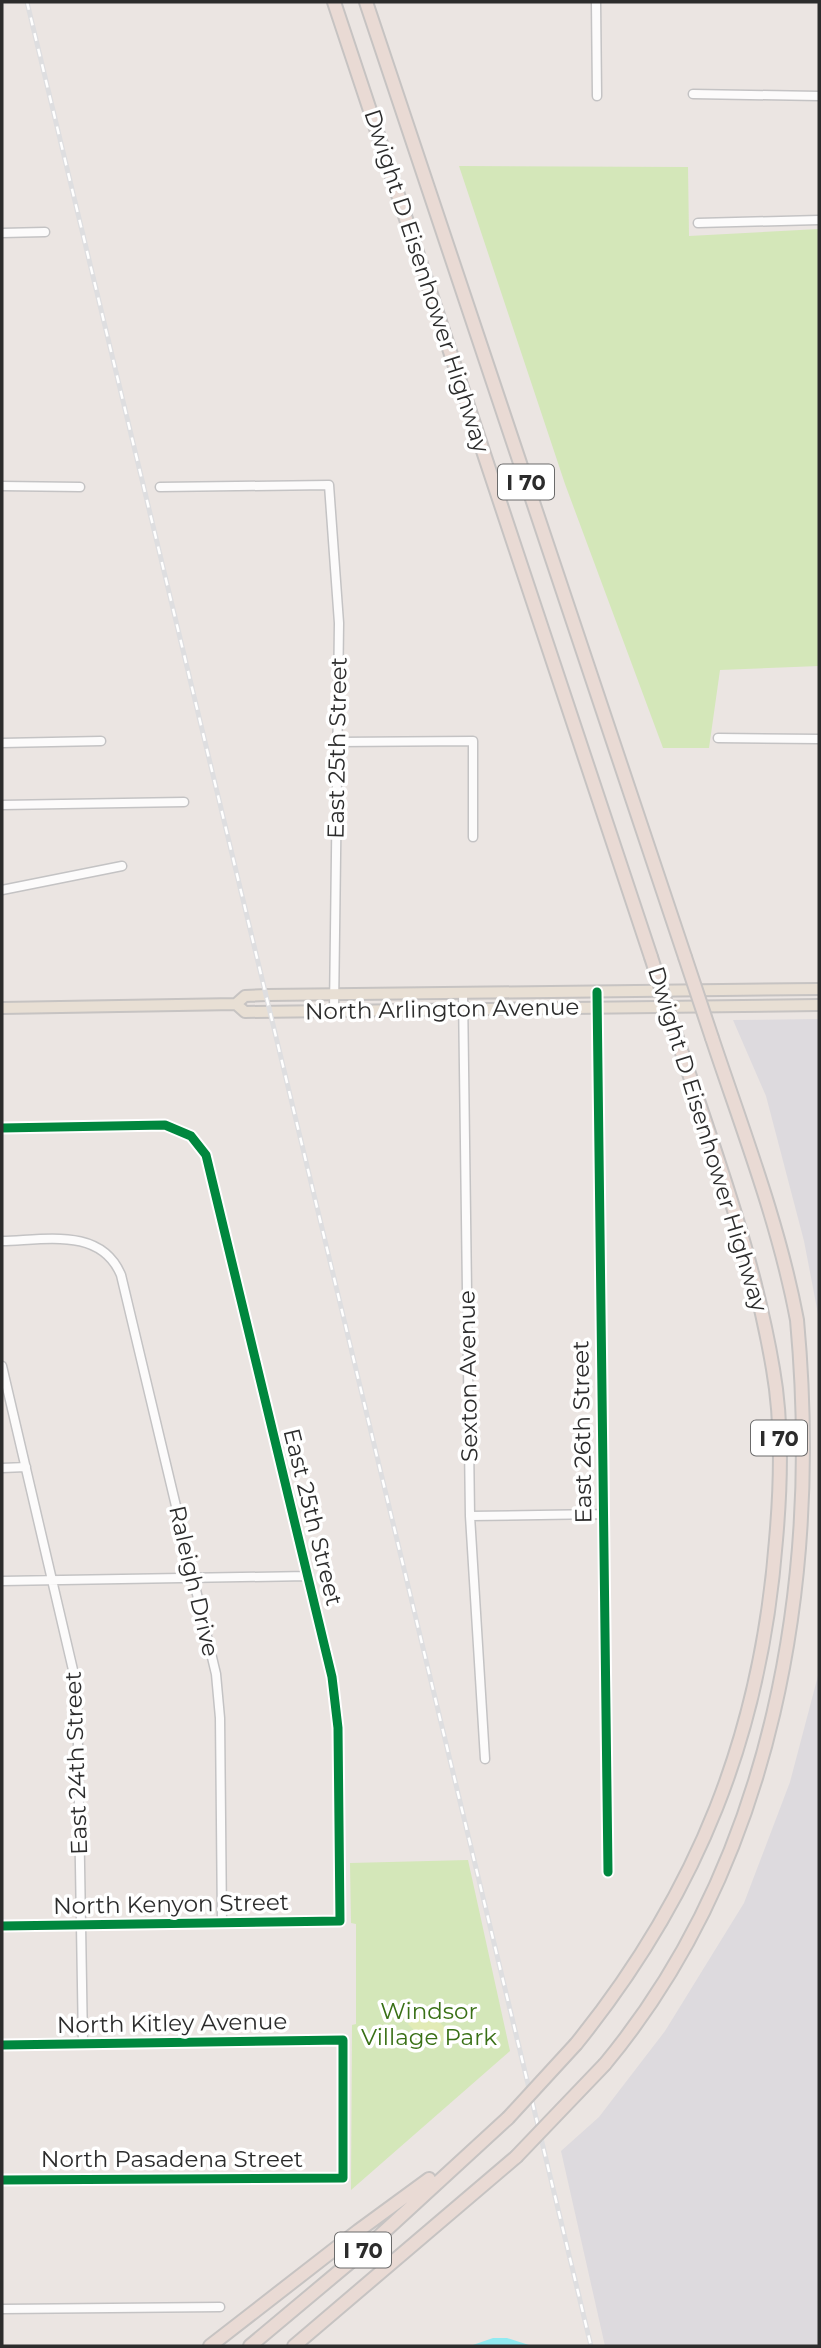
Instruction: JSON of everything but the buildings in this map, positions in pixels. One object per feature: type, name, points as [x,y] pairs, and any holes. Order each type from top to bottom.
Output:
[{"type":"highway","name":"Dwight D Eisenhower Highway","points":[[250,2346],[360,2253],[508,2118],[576,2045],[641,1956],[705,1839],[742,1737],[758,1678],[770,1612],[780,1498],[774,1372],[742,1234],[335,4]]},
{"type":"highway","name":"Dwight D Eisenhower Highway","points":[[294,2346],[516,2157],[557,2118],[605,2064],[652,2002],[716,1893],[747,1824],[785,1706],[808,1573],[811,1444],[797,1318],[776,1232],[367,4]]},
{"type":"highway","points":[[210,2346],[358,2231],[472,2148]]},
{"type":"highway","points":[[306,2346],[343,2306]]},
{"type":"main road","name":"North Arlington Avenue","points":[[2,1008],[236,1004],[245,996],[819,989]]},
{"type":"main road","name":"North Arlington Avenue","points":[[236,1004],[245,1012],[819,1005]]},
{"type":"street","points":[[596,2],[597,96]]},
{"type":"street","points":[[693,94],[819,96]]},
{"type":"street","points":[[698,223],[819,220]]},
{"type":"street","points":[[2,233],[45,232]]},
{"type":"street","name":"East 25th Street","points":[[160,487],[329,485],[339,623],[334,1010]]},
{"type":"street","points":[[2,486],[80,487]]},
{"type":"street","points":[[718,738],[819,739]]},
{"type":"street","points":[[2,743],[101,741]]},
{"type":"street","points":[[337,743],[473,741],[473,837]]},
{"type":"street","points":[[2,805],[184,802]]},
{"type":"street","points":[[2,890],[122,866]]},
{"type":"street","name":"East 26th Street","points":[[597,992],[608,1872]]},
{"type":"street","name":"Sexton Avenue","points":[[463,993],[470,1516],[485,1759]]},
{"type":"street","name":"East 25th Street","points":[[2,1128],[165,1125],[188,1133],[201,1146],[207,1158],[332,1677],[338,1720],[340,1921]]},
{"type":"street","name":"Raleigh Drive","points":[[2,1241],[80,1240],[105,1250],[115,1261],[121,1275],[213,1658],[219,1698],[222,1923]]},
{"type":"street","name":"East 24th Street","points":[[2,1366],[54,1580],[78,1698],[83,2044]]},
{"type":"street","points":[[2,1468],[26,1467]]},
{"type":"street","points":[[470,1516],[602,1514]]},
{"type":"street","points":[[2,1581],[308,1576]]},
{"type":"street","name":"North Kenyon Street","points":[[2,1926],[340,1921]]},
{"type":"street","name":"North Kitley Avenue","points":[[2,2045],[343,2040],[343,2178]]},
{"type":"street","name":"North Pasadena Street","points":[[2,2180],[343,2178]]},
{"type":"street","points":[[2,2309],[220,2307]]},
{"type":"shaded area","points":[[819,1019],[819,1319],[804,1241],[766,1096],[733,1020]]},
{"type":"shaded area","points":[[819,1672],[819,2346],[605,2346],[561,2151],[599,2117],[665,2031],[744,1903],[790,1782]]},
{"type":"green space","points":[[459,166],[688,167],[689,236],[819,229],[819,666],[720,670],[709,748],[663,748],[565,484]]},
{"type":"green space","name":"Windsor Village Park","points":[[468,1860],[510,2051],[351,2190],[352,2025],[356,2024],[356,1924],[351,1923],[350,1863]]},
{"type":"green space","points":[[425,2007],[450,2033],[434,2050],[408,2024]]},
{"type":"water","points":[[493,2338],[507,2338],[532,2346],[470,2346]]},
{"type":"railway","points":[[27,2],[591,2346]]},
{"type":"cycle path","points":[[597,992],[608,1872]]},
{"type":"cycle path","points":[[2,1128],[165,1125],[191,1136],[206,1155],[332,1677],[338,1728],[340,1921],[2,1926]]},
{"type":"cycle path","points":[[2,2045],[343,2040],[343,2178],[2,2180]]}]
